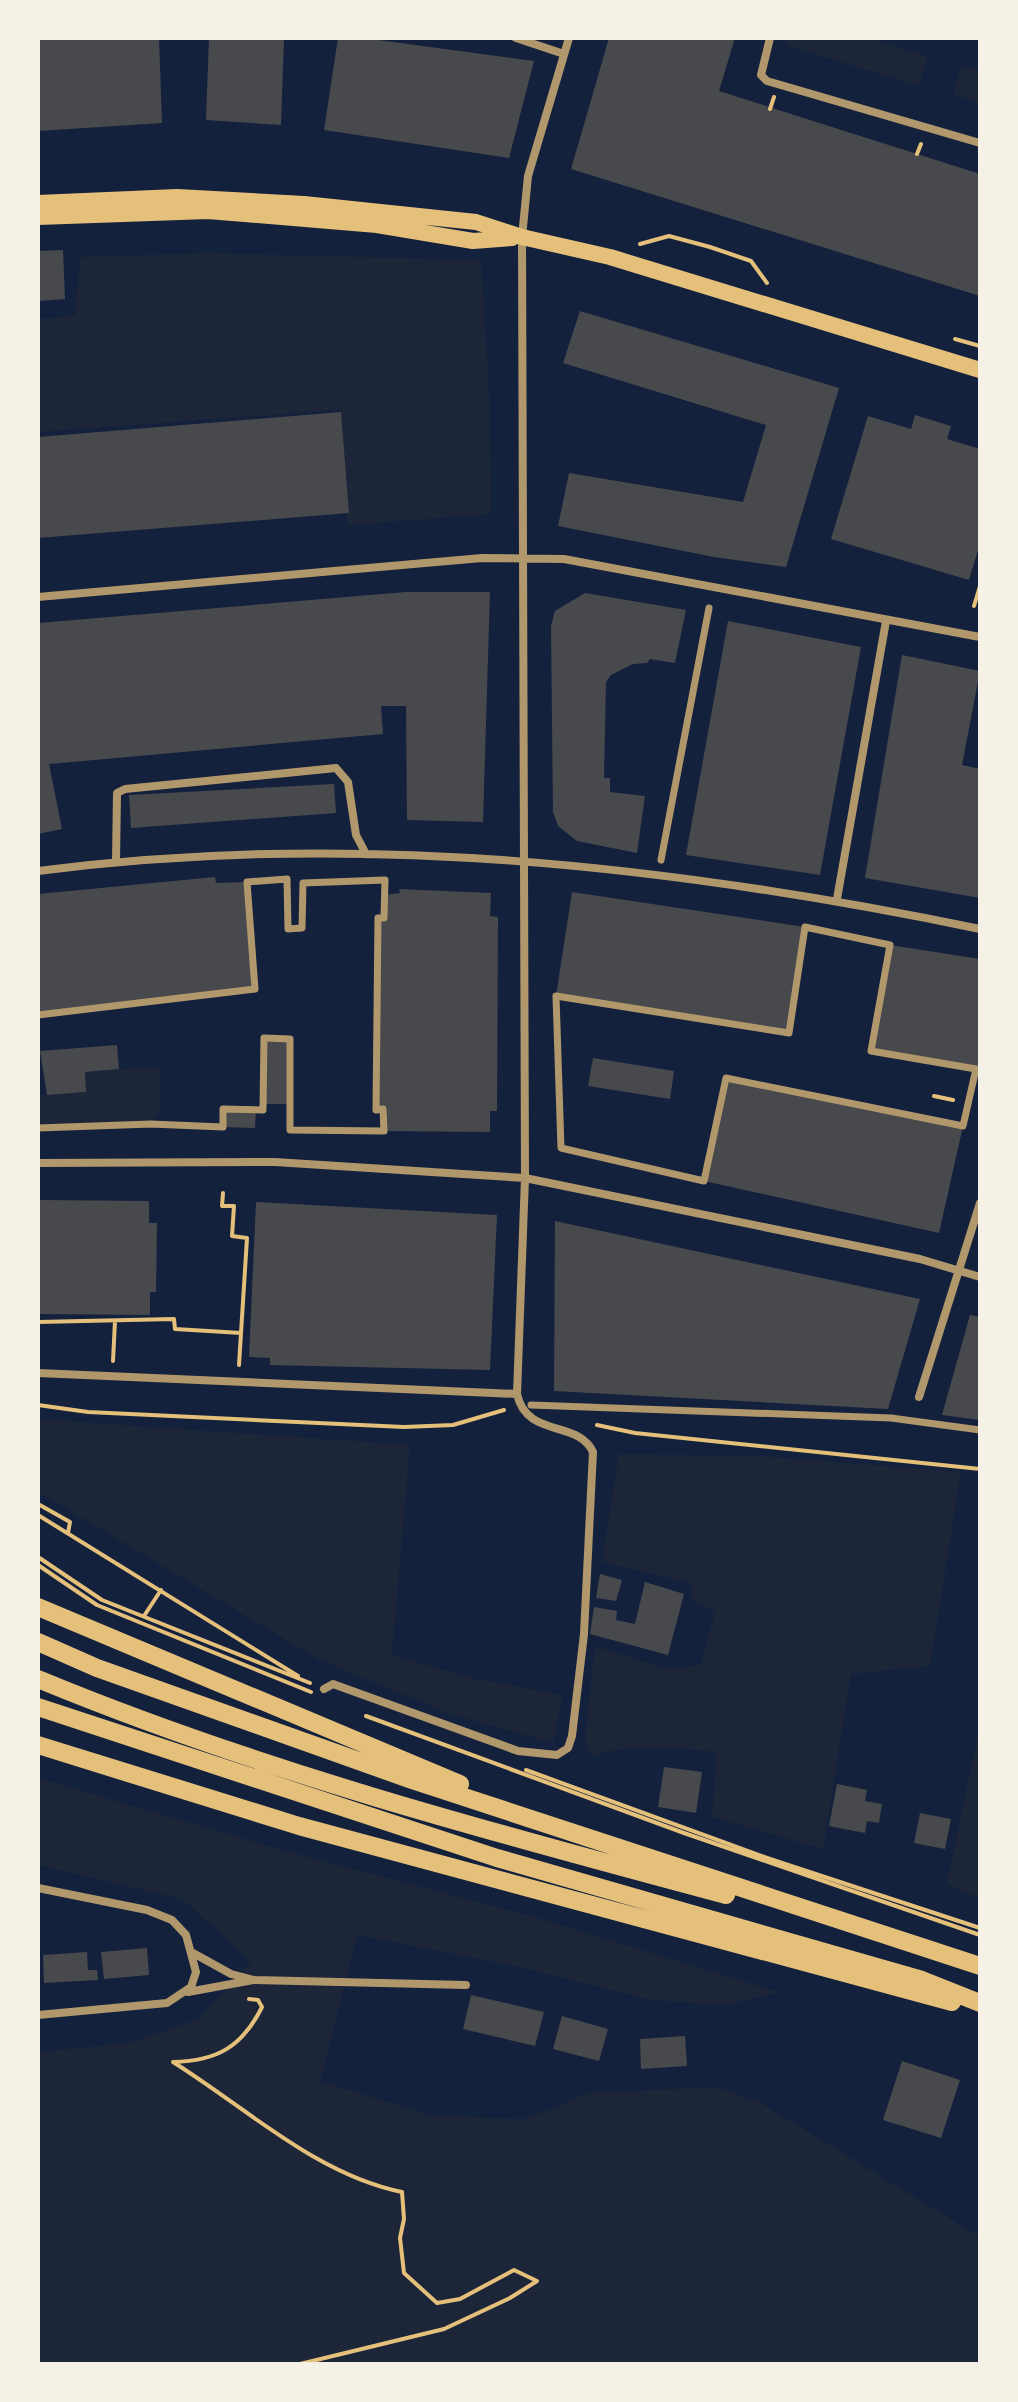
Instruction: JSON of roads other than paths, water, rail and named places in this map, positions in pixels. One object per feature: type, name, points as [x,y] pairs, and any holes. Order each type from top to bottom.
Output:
[{"type":"main road","points":[[38,203],[177,197],[304,204],[476,222],[522,237],[610,257],[980,370]]},
{"type":"main road","points":[[38,217],[208,211],[377,225],[473,241],[522,237]]},
{"type":"main road","points":[[38,1607],[591,1839]]},
{"type":"main road","points":[[38,1642],[112,1674],[591,1839],[980,1966]]},
{"type":"main road","points":[[38,1679],[107,1707],[317,1779],[922,1947]]},
{"type":"main road","points":[[38,1707],[497,1858],[922,1980],[980,2006]]},
{"type":"main road","points":[[38,1745],[299,1826],[980,2006]]},
{"type":"street","points":[[516,38],[564,54]]},
{"type":"street","points":[[324,1689],[333,1684],[518,1751],[557,1755],[568,1748],[584,1634],[593,1452],[584,1439],[534,1421],[523,1413],[517,1394],[525,1178],[520,558],[522,237],[528,176],[569,38]]},
{"type":"street","points":[[770,38],[761,75],[767,81],[980,143]]},
{"type":"street","points":[[38,597],[482,558],[564,559],[980,637]]},
{"type":"street","points":[[661,860],[709,608]]},
{"type":"street","points":[[837,899],[886,621]]},
{"type":"street","points":[[116,861],[114,804],[117,793],[125,789],[336,768],[348,782],[356,835],[366,854]]},
{"type":"street","points":[[38,871],[116,861],[216,854],[366,854],[524,860],[837,899],[980,929]]},
{"type":"street","points":[[38,1015],[255,989],[247,882],[287,879],[288,929],[302,928],[303,883],[385,880],[384,918],[378,918],[376,1110],[383,1109],[384,1131],[290,1130],[290,1039],[264,1038],[263,1110],[223,1109],[223,1127],[151,1124],[38,1128]]},
{"type":"street","points":[[805,927],[890,945],[871,1051],[976,1069],[963,1126],[726,1078],[704,1181],[561,1148],[556,996],[789,1033],[805,927]]},
{"type":"street","points":[[38,1163],[275,1162],[525,1178],[906,1256],[980,1277]]},
{"type":"street","points":[[919,1397],[980,1203]]},
{"type":"street","points":[[38,1373],[517,1394]]},
{"type":"street","points":[[531,1405],[891,1418],[980,1430]]},
{"type":"street","points":[[38,1888],[147,1910],[172,1920],[186,1935],[196,1972],[191,1987],[167,2003],[38,2015]]},
{"type":"street","points":[[193,1953],[231,1974],[254,1980]]},
{"type":"street","points":[[184,1993],[254,1980],[466,1985]]}]
